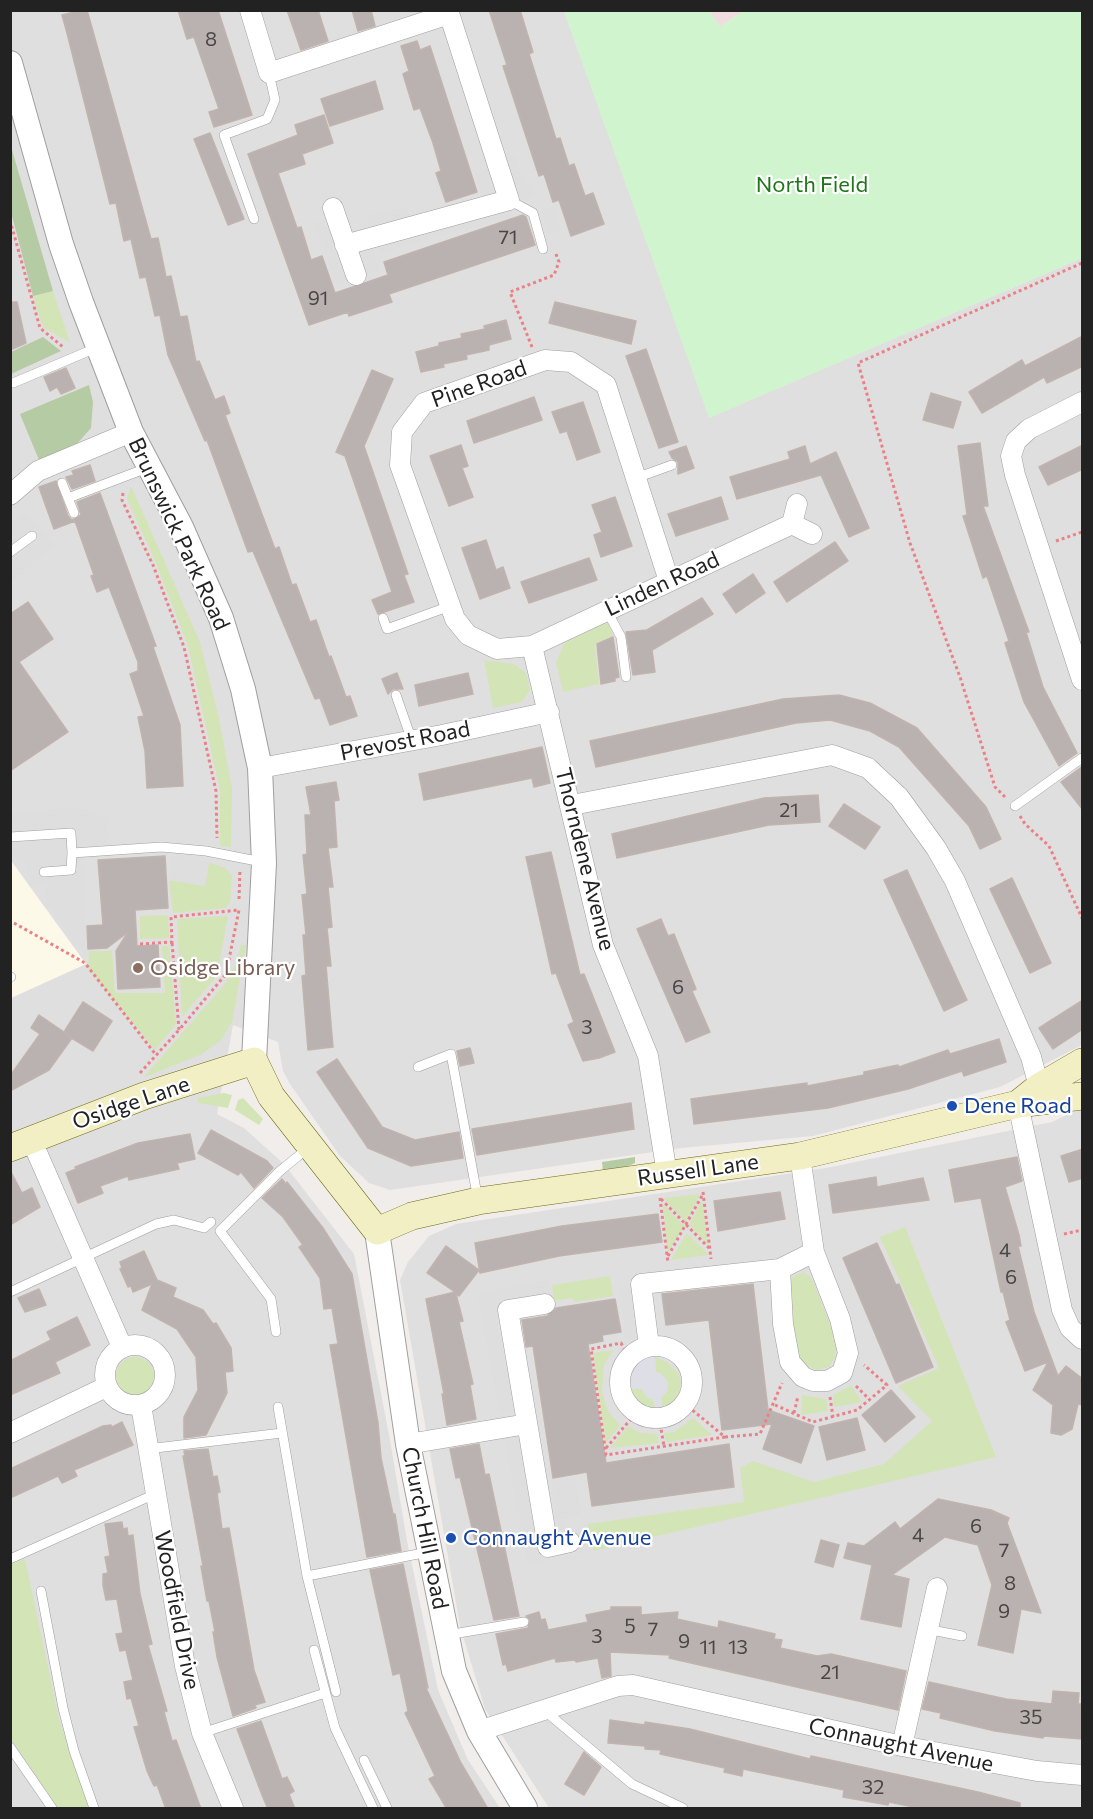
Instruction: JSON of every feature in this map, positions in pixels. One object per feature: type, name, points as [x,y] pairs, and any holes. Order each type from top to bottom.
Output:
[{"type":"main road","name":"Osidge Lane","points":[[21,1144],[144,1096],[254,1061]]},
{"type":"main road","name":"Brunswick Park Road","points":[[254,1061],[271,1096],[309,1147],[378,1231]]},
{"type":"main road","name":"Russell Lane","points":[[1018,1104],[1039,1087],[1083,1062]]},
{"type":"main road","name":"Russell Lane","points":[[378,1231],[412,1216],[478,1201],[662,1183],[701,1182],[1018,1104],[1083,1096]]},
{"type":"street","points":[[250,10],[269,74],[448,12],[509,200],[345,245]]},
{"type":"street","name":"Brunswick Park Road","points":[[10,63],[61,244],[98,347],[131,432],[181,527],[221,618],[243,690],[260,768],[264,863],[254,1061]]},
{"type":"street","points":[[333,208],[356,275]]},
{"type":"street","name":"Pine Road","points":[[532,646],[497,649],[468,635],[455,620],[400,465],[402,432],[424,403],[539,362],[571,362],[606,385],[669,581]]},
{"type":"street","points":[[1083,402],[1029,429],[1016,441],[1011,456],[1015,475],[1083,680]]},
{"type":"street","points":[[10,495],[39,471],[131,432]]},
{"type":"street","points":[[797,504],[792,524],[812,534]]},
{"type":"street","name":"Linden Road","points":[[532,646],[792,524]]},
{"type":"street","name":"Thorndene Avenue","points":[[532,646],[572,805],[603,945],[648,1056],[662,1183]]},
{"type":"street","name":"Prevost Road","points":[[260,768],[412,741],[549,712]]},
{"type":"street","points":[[572,805],[832,755],[868,768],[899,797],[936,848],[955,881],[1031,1057],[1039,1087]]},
{"type":"street","points":[[1018,1104],[1062,1310],[1070,1328],[1083,1339]]},
{"type":"street","points":[[21,1144],[82,1259],[122,1347]]},
{"type":"street","points":[[780,1269],[783,1324],[790,1362],[803,1377],[813,1381],[827,1381],[842,1373],[848,1353],[840,1319],[814,1252],[800,1156]]},
{"type":"street","name":"Church Hill Road","points":[[378,1231],[408,1444],[428,1552],[454,1671],[478,1731],[525,1809]]},
{"type":"street","points":[[649,1346],[641,1284],[780,1269],[814,1252]]},
{"type":"street","points":[[545,1304],[508,1310],[548,1547],[570,1542]]},
{"type":"street","points":[[142,1346],[152,1350],[164,1366],[164,1386],[159,1395],[141,1405],[124,1404],[117,1400],[106,1387],[105,1368],[108,1360],[122,1347],[142,1346]]},
{"type":"street","points":[[649,1346],[671,1349],[685,1360],[693,1381],[691,1394],[677,1412],[659,1415],[636,1413],[628,1405],[621,1387],[622,1369],[649,1346]]},
{"type":"street","points":[[10,1433],[106,1387]]},
{"type":"street","name":"Woodfield Drive","points":[[141,1405],[185,1666],[202,1733],[233,1809]]},
{"type":"street","points":[[408,1444],[527,1424]]},
{"type":"street","points":[[902,1746],[922,1636],[937,1588]]},
{"type":"street","name":"Connaught Avenue","points":[[478,1731],[618,1686],[633,1685],[902,1746],[1037,1771],[1083,1775]]},
{"type":"lane","points":[[254,219],[224,135],[267,119],[275,99],[269,74]]},
{"type":"lane","points":[[509,200],[533,213],[542,245]]},
{"type":"lane","points":[[13,383],[98,347]]},
{"type":"lane","points":[[636,478],[672,465]]},
{"type":"lane","points":[[68,498],[149,467]]},
{"type":"lane","points":[[62,483],[74,513]]},
{"type":"lane","points":[[10,552],[32,536]]},
{"type":"lane","points":[[384,618],[387,629],[450,606]]},
{"type":"lane","points":[[607,610],[621,637],[626,677]]},
{"type":"lane","points":[[396,695],[412,741]]},
{"type":"lane","points":[[1015,806],[1083,758]]},
{"type":"lane","points":[[10,837],[71,833],[71,870],[44,872]]},
{"type":"lane","points":[[72,853],[161,847],[217,853],[264,863]]},
{"type":"lane","points":[[418,1067],[451,1054],[478,1201]]},
{"type":"lane","points":[[276,1332],[271,1299],[220,1231],[280,1171],[309,1147]]},
{"type":"lane","points":[[10,1292],[156,1224],[174,1220],[204,1228],[211,1222]]},
{"type":"lane","points":[[278,1407],[307,1576],[336,1692]]},
{"type":"lane","points":[[147,1449],[282,1433]]},
{"type":"lane","points":[[10,1559],[155,1494]]},
{"type":"lane","points":[[307,1576],[428,1552]]},
{"type":"lane","points":[[41,1591],[63,1708],[74,1751],[94,1809]]},
{"type":"lane","points":[[445,1635],[524,1623]]},
{"type":"lane","points":[[922,1636],[962,1636]]},
{"type":"lane","points":[[314,1650],[335,1728],[373,1809]]},
{"type":"lane","points":[[202,1733],[325,1693]]},
{"type":"lane","points":[[543,1709],[632,1784],[683,1809]]},
{"type":"lane","points":[[10,1747],[52,1809]]},
{"type":"lane","points":[[364,1760],[387,1809]]},
{"type":"path","points":[[10,220],[40,328],[75,356]]},
{"type":"path","points":[[539,362],[510,292],[554,275],[559,262],[551,238],[542,245]]},
{"type":"path","points":[[1083,263],[858,363],[910,543],[960,677],[995,787],[1015,806],[1025,824],[1049,846],[1083,918]]},
{"type":"path","points":[[125,476],[122,500],[153,565],[187,657],[216,791],[217,853]]},
{"type":"path","points":[[1039,547],[1083,532]]},
{"type":"path","points":[[144,1096],[135,1078],[180,1030],[226,974],[239,910],[240,858]]},
{"type":"path","points":[[180,1030],[171,917],[239,910]]},
{"type":"path","points":[[14,922],[85,963],[156,1055]]},
{"type":"path","points":[[140,944],[172,942]]},
{"type":"path","points":[[667,1258],[686,1225],[701,1182]]},
{"type":"path","points":[[701,1182],[713,1276]]},
{"type":"path","points":[[662,1183],[686,1225],[710,1250]]},
{"type":"path","points":[[662,1183],[670,1281]]},
{"type":"path","points":[[631,1363],[621,1344],[591,1349],[606,1455],[760,1434],[775,1405],[790,1362]]},
{"type":"path","points":[[775,1405],[813,1422],[857,1410],[887,1385],[848,1353]]},
{"type":"path","points":[[685,1404],[725,1437]]},
{"type":"path","points":[[605,1449],[636,1413]]},
{"type":"path","points":[[659,1415],[664,1446]]},
{"type":"shaded area","points":[[11,11],[564,11],[710,417],[1082,258],[1082,1045],[1000,1087],[813,1136],[681,1148],[390,1190],[369,1183],[340,1156],[290,1084],[283,1071],[278,1042],[233,1025],[217,1114],[244,1128],[284,1164],[354,1254],[407,1541],[438,1690],[468,1760],[500,1808],[11,1808],[10,998],[85,963],[11,860]]},
{"type":"shaded area","points":[[709,11],[743,11],[720,27]]},
{"type":"shaded area","points":[[514,155],[525,185],[531,183],[535,196],[523,200],[518,186],[513,188],[503,159]]},
{"type":"shaded area","points":[[488,169],[496,192],[483,197],[475,174]]},
{"type":"shaded area","points":[[406,207],[410,220],[370,229],[367,216]]},
{"type":"shaded area","points":[[509,207],[511,216],[381,253],[378,244]]},
{"type":"shaded area","points":[[553,207],[561,231],[549,234],[542,210]]},
{"type":"shaded area","points":[[333,217],[355,278],[336,285],[314,223]]},
{"type":"shaded area","points":[[372,246],[379,271],[365,275],[358,250]]},
{"type":"shaded area","points":[[25,514],[53,545],[11,582],[10,527]]},
{"type":"shaded area","points":[[78,807],[106,818],[107,856],[82,859],[87,959],[47,903],[45,884],[30,886],[26,861],[11,857],[10,814]]},
{"type":"shaded area","points":[[174,856],[209,862],[205,886],[169,880]]},
{"type":"shaded area","points":[[10,860],[86,964],[11,998],[10,998]]},
{"type":"shaded area","points":[[1082,1107],[1082,1808],[549,1808],[485,1709],[460,1626],[400,1280],[408,1262],[429,1236],[456,1224],[826,1168],[1052,1122]]},
{"type":"shaded area","points":[[548,1280],[551,1298],[494,1309],[514,1411],[500,1414],[478,1293]]},
{"type":"shaded area","points":[[633,1289],[640,1336],[626,1338],[619,1290]]},
{"type":"shaded area","points":[[655,1357],[656,1372],[661,1373],[668,1382],[667,1391],[661,1398],[663,1410],[656,1412],[653,1399],[647,1397],[641,1389],[629,1389],[631,1369],[641,1359]]},
{"type":"shaded area","points":[[522,1436],[545,1562],[528,1565],[505,1439]]},
{"type":"shaded area","points":[[575,1477],[580,1515],[563,1517],[565,1530],[558,1530],[552,1480]]},
{"type":"shaded area","points":[[588,1524],[593,1551],[577,1554],[572,1530]]},
{"type":"green space","name":"North Field","points":[[564,11],[709,11],[720,27],[743,11],[1082,11],[1082,258],[709,418]]},
{"type":"green space","points":[[10,143],[53,291],[33,296],[11,212]]},
{"type":"green space","points":[[53,291],[70,343],[43,327],[33,296]]},
{"type":"green space","points":[[43,337],[61,351],[11,374],[11,352]]},
{"type":"green space","points":[[89,385],[93,402],[91,428],[75,446],[39,460],[20,414]]},
{"type":"green space","points":[[131,486],[200,642],[219,718],[232,788],[231,847],[220,846],[220,791],[188,646],[156,563],[127,499]]},
{"type":"green space","points":[[608,622],[613,636],[595,644],[599,684],[563,692],[556,662],[565,642]]},
{"type":"green space","points":[[484,660],[514,664],[526,673],[530,690],[522,702],[493,708]]},
{"type":"green space","points":[[209,862],[225,868],[232,875],[230,902],[225,908],[173,913],[169,880],[205,886]]},
{"type":"green space","points":[[168,915],[169,938],[140,939],[140,916]]},
{"type":"green space","points":[[228,916],[217,976],[182,1017],[177,919]]},
{"type":"green space","points":[[241,945],[246,945],[232,1022],[221,1040],[202,1054],[143,1078],[225,984],[235,965]]},
{"type":"green space","points":[[162,946],[169,946],[176,1024],[155,1050],[88,968],[89,951],[112,951],[115,993],[165,993]]},
{"type":"green space","points":[[224,1093],[232,1095],[228,1108],[198,1103],[197,1098]]},
{"type":"green space","points":[[243,1098],[263,1119],[259,1125],[235,1110],[238,1100]]},
{"type":"green space","points":[[635,1157],[635,1163],[603,1171],[602,1162]]},
{"type":"green space","points":[[700,1194],[686,1222],[663,1198]]},
{"type":"green space","points":[[702,1200],[708,1245],[689,1225]]},
{"type":"green space","points":[[663,1204],[684,1226],[668,1252]]},
{"type":"green space","points":[[905,1227],[996,1457],[593,1551],[588,1524],[744,1502],[740,1468],[753,1461],[814,1482],[884,1464],[932,1421],[898,1386],[939,1368],[880,1237]]},
{"type":"green space","points":[[687,1233],[709,1255],[671,1260]]},
{"type":"green space","points":[[804,1272],[812,1279],[837,1342],[835,1358],[829,1367],[816,1370],[803,1363],[797,1351],[787,1286],[790,1278]]},
{"type":"green space","points":[[610,1276],[613,1296],[574,1302],[573,1298],[554,1301],[552,1285]]},
{"type":"green space","points":[[614,1350],[604,1364],[602,1392],[608,1411],[620,1425],[606,1443],[593,1353]]},
{"type":"green space","points":[[135,1357],[148,1363],[154,1376],[148,1389],[135,1395],[122,1389],[116,1376],[122,1363]]},
{"type":"green space","points":[[655,1357],[667,1362],[679,1374],[682,1392],[672,1407],[663,1410],[661,1398],[667,1391],[656,1372]]},
{"type":"green space","points":[[851,1386],[862,1402],[834,1407],[833,1395]]},
{"type":"green space","points":[[629,1389],[641,1389],[647,1397],[653,1399],[656,1412],[643,1410],[633,1400]]},
{"type":"green space","points":[[802,1395],[826,1399],[828,1411],[801,1415]]},
{"type":"green space","points":[[693,1418],[712,1435],[666,1442],[664,1433],[674,1432]]},
{"type":"green space","points":[[628,1426],[641,1433],[657,1434],[659,1443],[610,1448]]},
{"type":"green space","points":[[25,1559],[59,1719],[89,1808],[57,1808],[11,1739],[10,1565]]},
{"type":"building","points":[[87,10],[151,239],[158,238],[166,277],[171,276],[180,317],[187,316],[196,362],[199,361],[215,400],[224,396],[230,413],[225,415],[275,549],[279,547],[292,585],[296,584],[310,622],[316,620],[346,697],[350,696],[357,716],[330,725],[320,698],[315,699],[253,551],[248,552],[207,440],[205,441],[168,355],[160,315],[155,316],[146,277],[140,278],[131,239],[124,241],[116,203],[110,204],[62,15]]},
{"type":"building","points":[[178,10],[218,10],[252,115],[214,127],[209,112],[219,109],[194,37],[187,39]]},
{"type":"building","points":[[287,10],[318,10],[328,41],[301,50]]},
{"type":"building","points":[[352,10],[371,10],[375,26],[358,31]]},
{"type":"building","points":[[489,10],[520,10],[533,52],[529,54],[556,139],[560,138],[569,166],[574,164],[585,196],[593,193],[604,224],[571,236],[559,200],[553,202],[544,174],[539,176],[503,66],[507,65]]},
{"type":"building","points":[[417,41],[420,50],[430,46],[477,192],[446,202],[436,173],[441,171],[433,143],[420,108],[414,110],[403,74],[409,71],[401,46]]},
{"type":"building","points":[[375,81],[383,109],[330,126],[321,99]]},
{"type":"building","points":[[324,115],[333,143],[302,154],[305,164],[278,173],[297,228],[301,227],[311,260],[322,256],[335,293],[388,275],[384,262],[523,215],[526,217],[535,245],[389,294],[392,302],[349,316],[348,312],[309,325],[248,154],[298,135],[295,125]]},
{"type":"building","points":[[210,133],[244,219],[228,225],[194,139]]},
{"type":"building","points":[[10,302],[17,302],[26,343],[10,350]]},
{"type":"building","points":[[555,302],[636,321],[631,344],[549,323]]},
{"type":"building","points":[[506,320],[511,339],[489,345],[489,350],[466,355],[467,359],[421,372],[416,352],[439,346],[439,343],[462,338],[461,334],[485,329],[484,326]]},
{"type":"building","points":[[1083,336],[1083,366],[1047,383],[1044,377],[982,413],[969,392],[1022,360],[1025,366]]},
{"type":"building","points":[[646,349],[678,442],[659,448],[626,356]]},
{"type":"building","points":[[66,368],[75,388],[61,394],[57,387],[50,391],[44,377]]},
{"type":"building","points":[[372,370],[393,379],[364,446],[408,574],[404,575],[414,602],[378,614],[372,600],[392,592],[345,456],[336,452]]},
{"type":"building","points":[[931,393],[961,402],[953,428],[923,420]]},
{"type":"building","points":[[534,397],[542,420],[474,443],[467,421]]},
{"type":"building","points":[[583,402],[600,452],[577,460],[567,431],[560,433],[552,412]]},
{"type":"building","points":[[980,443],[988,506],[983,506],[1029,632],[1026,632],[1043,687],[1077,753],[1059,766],[1024,702],[1005,643],[1009,641],[987,576],[983,578],[963,516],[967,515],[958,446]]},
{"type":"building","points":[[461,445],[468,466],[462,468],[473,497],[449,506],[430,456]]},
{"type":"building","points":[[1083,445],[1083,469],[1048,485],[1039,467]]},
{"type":"building","points":[[686,446],[694,468],[678,474],[678,462],[669,452]]},
{"type":"building","points":[[805,446],[810,464],[836,452],[869,528],[849,537],[821,475],[737,499],[730,477],[790,459],[788,452]]},
{"type":"building","points":[[90,465],[95,481],[72,489],[66,477],[74,475],[72,471]]},
{"type":"building","points":[[56,481],[68,516],[72,520],[81,515],[77,502],[100,493],[156,646],[153,647],[180,725],[183,786],[147,788],[145,751],[138,717],[144,716],[130,674],[138,671],[138,662],[109,587],[97,592],[91,576],[94,575],[75,521],[54,529],[39,487]]},
{"type":"building","points":[[615,497],[632,546],[601,557],[594,535],[602,532],[592,505]]},
{"type":"building","points":[[721,497],[728,519],[676,536],[668,514]]},
{"type":"building","points":[[486,540],[496,570],[503,567],[510,588],[480,599],[462,548]]},
{"type":"building","points":[[835,542],[848,561],[787,602],[774,582]]},
{"type":"building","points":[[589,558],[597,580],[529,603],[521,582]]},
{"type":"building","points":[[753,574],[765,593],[736,613],[723,594]]},
{"type":"building","points":[[702,598],[713,614],[652,650],[655,672],[633,675],[626,632],[647,630]]},
{"type":"building","points":[[28,602],[53,639],[19,662],[68,732],[10,771],[10,614]]},
{"type":"building","points":[[613,637],[619,677],[615,678],[615,681],[601,684],[597,644]]},
{"type":"building","points":[[397,673],[403,689],[393,689],[388,694],[382,679]]},
{"type":"building","points":[[468,673],[473,694],[419,706],[415,685]]},
{"type":"building","points":[[839,695],[870,703],[917,728],[986,807],[1001,839],[980,849],[969,826],[899,747],[870,731],[830,720],[796,723],[596,767],[590,741],[783,699]]},
{"type":"building","points":[[542,747],[550,783],[534,787],[532,778],[424,800],[419,774]]},
{"type":"building","points":[[1083,766],[1083,810],[1061,782]]},
{"type":"building","points":[[336,782],[339,800],[334,801],[337,847],[328,848],[333,887],[328,887],[332,927],[327,928],[331,966],[326,966],[333,1047],[308,1050],[302,976],[306,975],[303,935],[306,935],[302,895],[307,894],[303,855],[307,854],[305,815],[311,815],[306,787]]},
{"type":"building","points":[[818,795],[820,822],[769,825],[617,858],[612,834],[764,798]]},
{"type":"building","points":[[844,804],[880,827],[865,849],[829,826]]},
{"type":"building","points":[[551,852],[580,975],[584,974],[615,1052],[599,1058],[583,1061],[568,1025],[574,1022],[556,973],[552,974],[526,857]]},
{"type":"building","points":[[165,856],[168,908],[135,910],[137,946],[158,945],[160,987],[118,989],[116,951],[128,932],[107,948],[88,949],[87,926],[103,925],[98,860]]},
{"type":"building","points":[[907,870],[967,1000],[944,1011],[884,880]]},
{"type":"building","points":[[1012,878],[1051,963],[1030,973],[990,889]]},
{"type":"building","points":[[661,919],[668,936],[674,934],[696,989],[692,991],[710,1032],[686,1042],[637,929]]},
{"type":"building","points":[[1083,1000],[1083,1029],[1053,1049],[1039,1028]]},
{"type":"building","points":[[83,1002],[112,1021],[93,1051],[72,1038],[49,1070],[10,1091],[10,1076],[40,1034],[31,1028],[39,1015],[64,1032]]},
{"type":"building","points":[[999,1039],[1006,1062],[964,1076],[962,1071],[908,1089],[828,1108],[694,1124],[691,1099],[807,1083],[807,1086],[864,1075],[864,1072],[898,1065],[899,1067],[948,1050],[950,1054]]},
{"type":"building","points":[[470,1048],[474,1063],[460,1066],[457,1051]]},
{"type":"building","points":[[337,1059],[382,1127],[415,1140],[459,1132],[463,1158],[411,1166],[368,1148],[317,1072]]},
{"type":"building","points":[[631,1103],[634,1129],[477,1155],[472,1129]]},
{"type":"building","points":[[211,1130],[267,1161],[273,1168],[254,1188],[241,1172],[238,1175],[198,1153]]},
{"type":"building","points":[[190,1134],[195,1159],[177,1163],[179,1169],[129,1180],[128,1176],[100,1186],[103,1193],[78,1203],[66,1173],[76,1169],[75,1167],[138,1143]]},
{"type":"building","points":[[1083,1149],[1083,1178],[1069,1182],[1061,1156]]},
{"type":"building","points":[[1017,1157],[1022,1181],[1005,1187],[1019,1235],[1021,1246],[1018,1246],[1034,1312],[1058,1376],[1066,1366],[1083,1379],[1083,1405],[1078,1404],[1072,1429],[1061,1435],[1051,1433],[1053,1405],[1033,1390],[1048,1362],[1025,1371],[1006,1322],[1010,1320],[1003,1292],[1001,1292],[981,1198],[955,1202],[949,1170]]},
{"type":"building","points":[[10,1170],[22,1193],[32,1188],[40,1207],[10,1225]]},
{"type":"building","points":[[876,1177],[877,1187],[923,1178],[929,1200],[833,1213],[829,1185]]},
{"type":"building","points":[[282,1179],[286,1184],[287,1182],[323,1228],[352,1274],[378,1423],[381,1458],[393,1514],[395,1514],[401,1551],[367,1557],[330,1345],[338,1344],[332,1308],[324,1309],[320,1278],[299,1247],[303,1245],[283,1217],[262,1198]]},
{"type":"building","points":[[780,1192],[785,1219],[718,1231],[714,1201]]},
{"type":"building","points":[[658,1214],[662,1242],[559,1256],[480,1273],[475,1243],[562,1226]]},
{"type":"building","points":[[877,1243],[896,1285],[899,1284],[933,1367],[896,1383],[843,1258]]},
{"type":"building","points":[[446,1246],[479,1270],[459,1296],[456,1294],[463,1321],[459,1322],[473,1384],[470,1385],[476,1419],[447,1425],[442,1394],[444,1394],[426,1299],[455,1292],[427,1273]]},
{"type":"building","points":[[144,1251],[157,1280],[176,1288],[173,1297],[203,1310],[213,1324],[216,1323],[231,1348],[233,1371],[225,1372],[227,1393],[206,1435],[184,1438],[184,1417],[198,1390],[196,1357],[177,1329],[142,1310],[152,1284],[133,1292],[131,1286],[128,1287],[120,1269],[122,1268],[120,1262]]},
{"type":"building","points":[[753,1284],[768,1410],[814,1426],[801,1463],[763,1449],[772,1424],[722,1430],[709,1320],[666,1325],[662,1294]]},
{"type":"building","points":[[39,1289],[46,1305],[25,1312],[18,1298]]},
{"type":"building","points":[[615,1299],[621,1332],[602,1335],[603,1341],[588,1344],[606,1463],[729,1444],[734,1487],[592,1506],[587,1472],[553,1478],[533,1346],[526,1347],[522,1320],[547,1316],[556,1308]]},
{"type":"building","points":[[77,1317],[90,1345],[55,1362],[60,1373],[10,1395],[10,1361],[51,1340],[47,1332]]},
{"type":"building","points":[[891,1390],[915,1417],[885,1442],[862,1415]]},
{"type":"building","points":[[857,1418],[865,1450],[827,1460],[819,1427]]},
{"type":"building","points":[[122,1422],[133,1445],[74,1470],[77,1476],[62,1483],[58,1476],[10,1498],[10,1469],[103,1426],[111,1425],[112,1427]]},
{"type":"building","points":[[479,1444],[485,1475],[489,1474],[519,1616],[494,1620],[460,1477],[456,1478],[450,1449]]},
{"type":"building","points":[[208,1449],[213,1477],[217,1476],[220,1492],[217,1493],[222,1529],[229,1528],[254,1670],[265,1702],[255,1705],[256,1708],[233,1716],[217,1657],[213,1632],[215,1632],[209,1601],[207,1601],[183,1456],[185,1456],[184,1451]]},
{"type":"building","points":[[938,1499],[991,1510],[1009,1518],[1007,1523],[1041,1613],[1021,1609],[1013,1653],[978,1645],[992,1585],[978,1545],[945,1537],[892,1575],[909,1579],[901,1627],[861,1619],[872,1565],[844,1558],[848,1543],[864,1546],[895,1522],[900,1529]]},
{"type":"building","points":[[122,1522],[123,1529],[127,1528],[128,1536],[133,1535],[140,1594],[152,1644],[148,1645],[167,1711],[164,1712],[172,1741],[176,1740],[201,1809],[166,1809],[157,1785],[154,1786],[147,1771],[134,1727],[139,1726],[131,1698],[127,1699],[124,1682],[133,1680],[126,1650],[120,1651],[116,1634],[123,1633],[117,1599],[106,1600],[103,1585],[103,1574],[108,1573],[105,1557],[110,1556],[105,1524]]},
{"type":"building","points":[[821,1540],[839,1545],[833,1567],[815,1562]]},
{"type":"building","points":[[403,1564],[428,1688],[426,1688],[461,1763],[488,1809],[447,1809],[429,1779],[435,1776],[405,1713],[408,1711],[400,1673],[393,1675],[370,1570]]},
{"type":"building","points":[[611,1607],[641,1607],[641,1615],[678,1612],[677,1619],[718,1628],[719,1621],[775,1634],[774,1639],[782,1640],[780,1648],[817,1656],[831,1654],[906,1671],[898,1710],[669,1658],[670,1655],[610,1652],[611,1676],[602,1678],[598,1658],[576,1662],[575,1660],[556,1662],[555,1658],[508,1671],[506,1664],[503,1665],[496,1634],[528,1628],[530,1620],[526,1616],[539,1612],[541,1620],[545,1619],[548,1630],[588,1622],[586,1615],[611,1610]]},
{"type":"building","points":[[929,1682],[1006,1699],[1052,1704],[1053,1691],[1079,1693],[1078,1704],[1083,1704],[1083,1739],[1044,1736],[1043,1738],[995,1731],[940,1718],[941,1713],[922,1709]]},
{"type":"building","points":[[610,1720],[645,1725],[645,1722],[690,1729],[810,1759],[811,1756],[978,1792],[1020,1803],[1020,1809],[923,1809],[889,1802],[888,1805],[843,1797],[844,1790],[743,1769],[742,1776],[724,1772],[725,1768],[660,1754],[661,1750],[645,1749],[645,1746],[608,1743]]},
{"type":"building","points":[[261,1721],[282,1779],[287,1777],[294,1791],[289,1794],[295,1809],[268,1809],[262,1795],[237,1729]]},
{"type":"building","points":[[584,1752],[601,1767],[584,1795],[565,1784]]},
{"type":"place","name":"Osidge Library","points":[[138,968]]},
{"type":"place","name":"Dene Road","points":[[952,1106]]},
{"type":"place","name":"Connaught Avenue","points":[[451,1538]]}]
